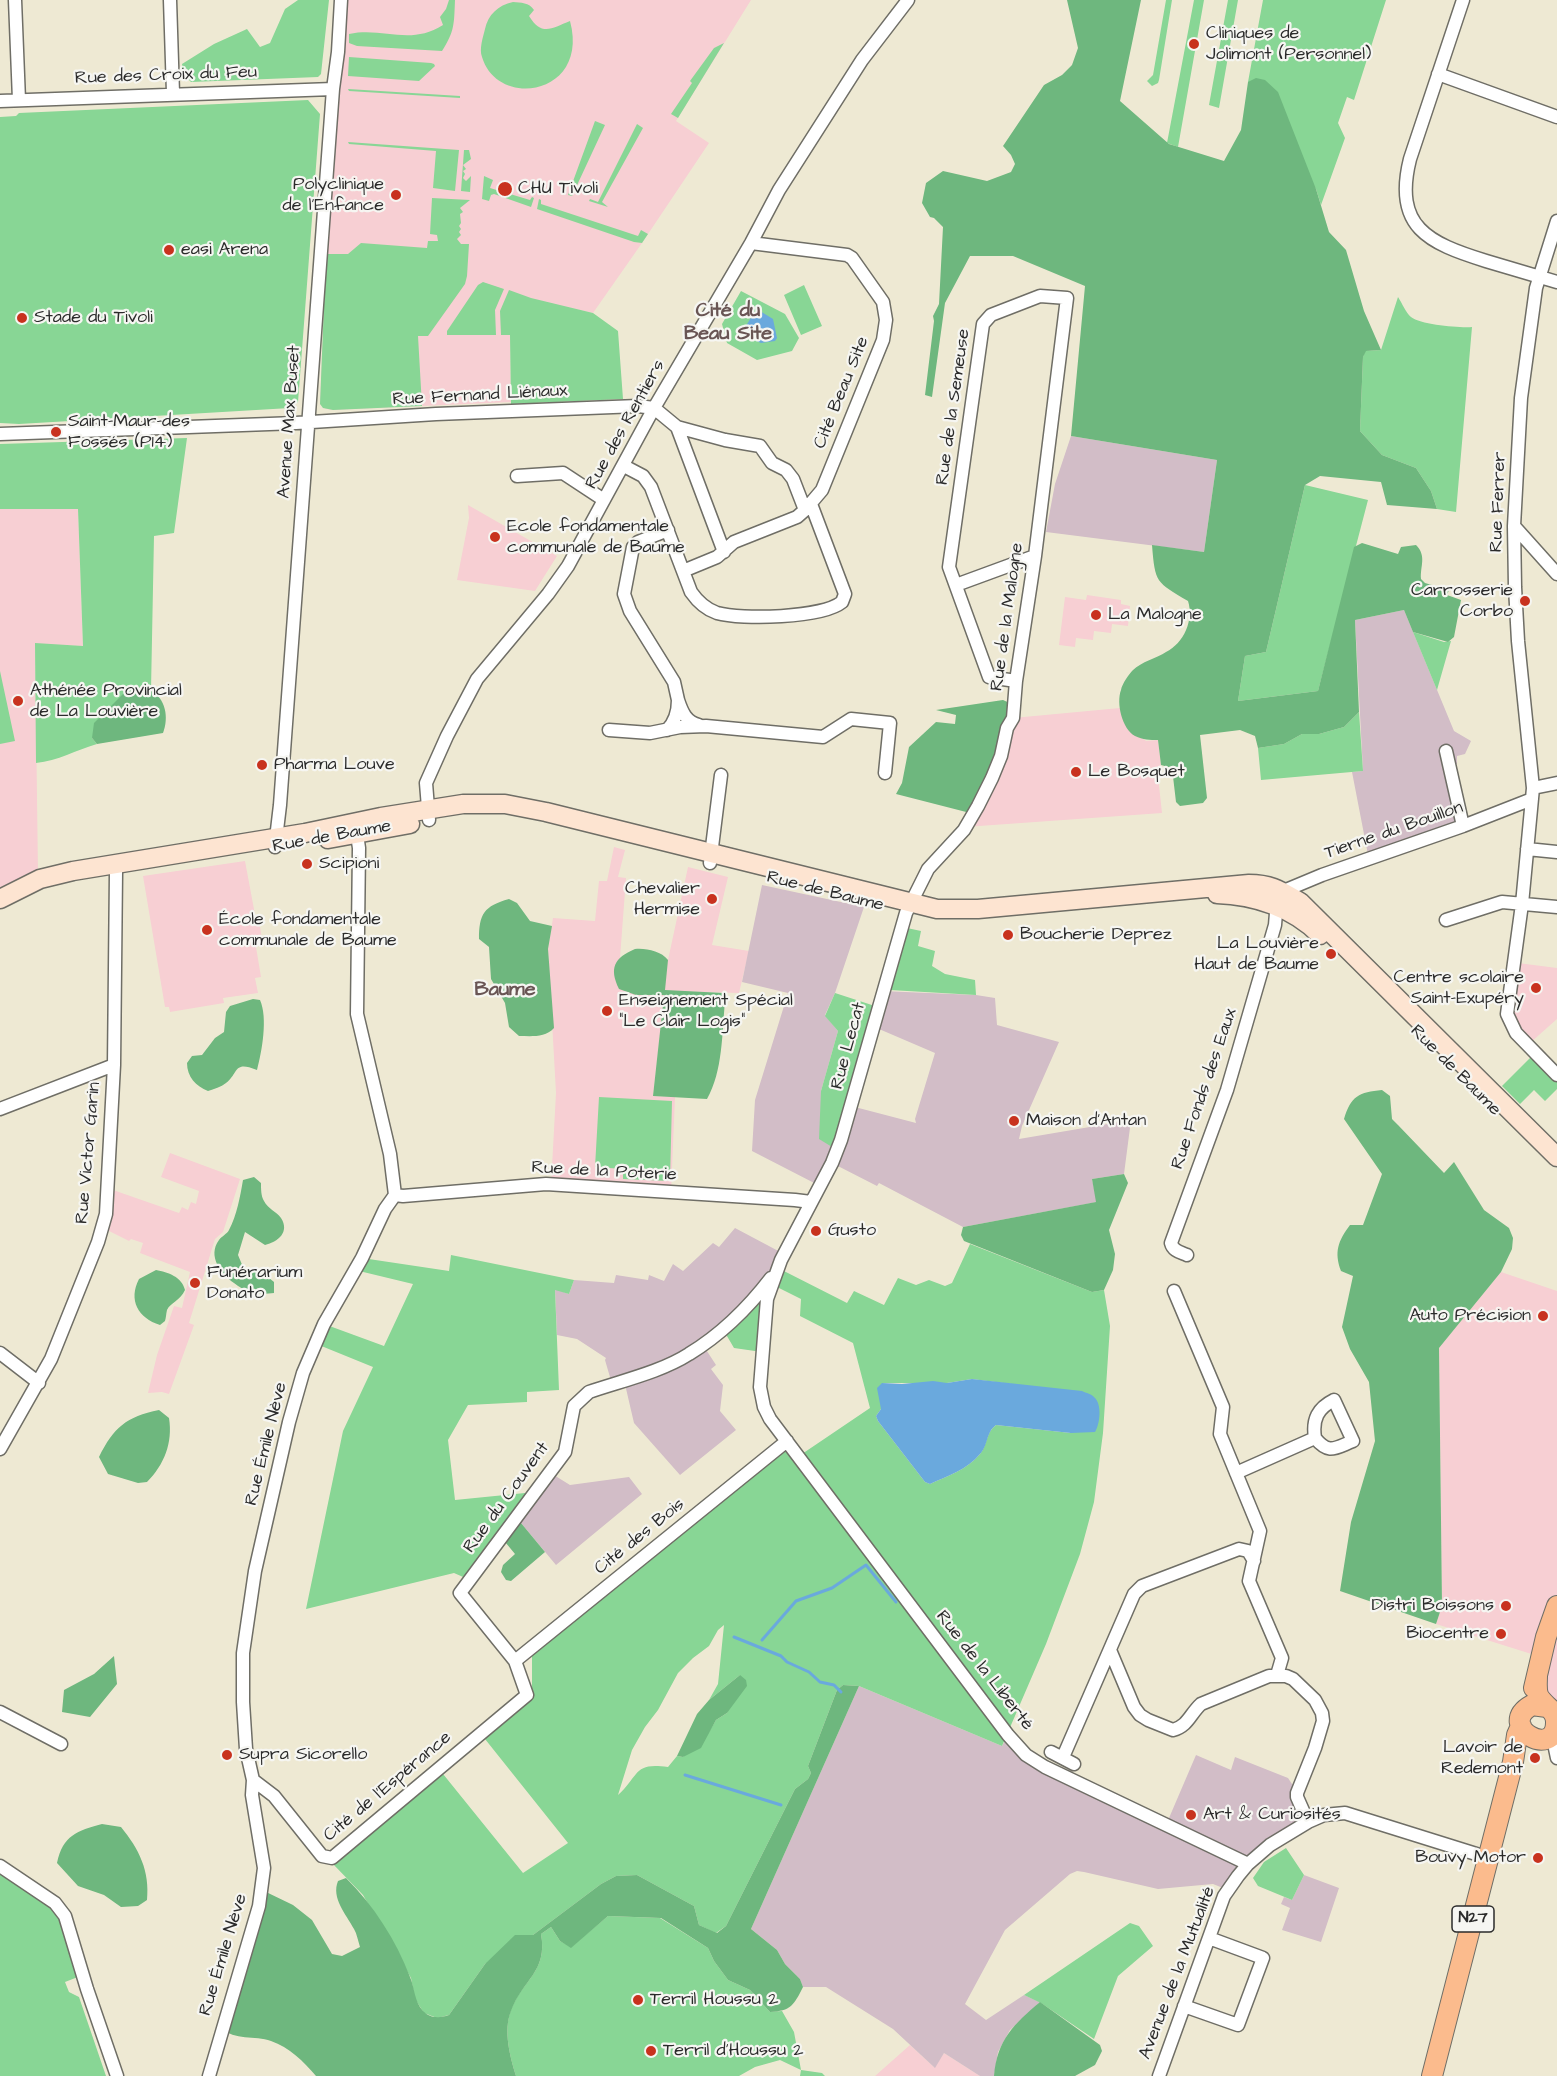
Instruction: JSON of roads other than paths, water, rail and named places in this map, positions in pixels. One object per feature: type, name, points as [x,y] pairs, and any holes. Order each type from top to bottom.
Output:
[{"type":"main road","name":"Rue de Baume","points":[[0,909],[52,884],[276,842],[305,833],[357,828],[429,815],[465,814],[522,817],[710,858],[908,907],[936,919],[968,920],[1210,895],[1230,895],[1281,903],[1300,902],[1557,1157]]},
{"type":"main road","name":"Rue de Baume","points":[[0,899],[40,879],[58,874],[276,842]]},
{"type":"main road","name":"Rue de Baume","points":[[1281,903],[1315,930],[1557,1172]]},
{"type":"main road","points":[[1543,1741],[1556,1727],[1556,1719],[1552,1710],[1538,1707],[1537,1676],[1546,1637],[1557,1606]]},
{"type":"main road","name":"N27","points":[[1432,2076],[1513,1762],[1520,1751],[1543,1741],[1522,1716],[1538,1707]]},
{"type":"street","points":[[15,0],[19,100]]},
{"type":"street","points":[[170,0],[173,93]]},
{"type":"street","name":"Avenue Max Buset","points":[[276,842],[333,89],[342,0]]},
{"type":"street","name":"Rue des Rentiers","points":[[429,815],[426,783],[447,736],[477,679],[568,566],[654,408],[751,243],[779,190],[861,60],[908,0]]},
{"type":"street","points":[[1463,0],[1410,159],[1405,183],[1409,210],[1415,223],[1424,233],[1452,250],[1557,282]]},
{"type":"street","points":[[1438,74],[1557,117]]},
{"type":"street","name":"Rue des Croix du Feu","points":[[0,101],[333,89]]},
{"type":"street","name":"Rue Ferrer","points":[[1557,221],[1536,288],[1530,318],[1521,398],[1514,526],[1518,641],[1532,794],[1522,904],[1507,1014],[1516,1033],[1557,1075]]},
{"type":"street","name":"Cité Beau Site","points":[[751,243],[846,255],[852,258],[883,302],[885,311],[883,340],[822,490],[808,507]]},
{"type":"street","name":"Rue de la Semeuse","points":[[1016,681],[989,677],[949,567],[983,324],[991,315],[1040,296],[1067,298]]},
{"type":"street","name":"Rue de la Malogne","points":[[908,907],[928,869],[969,821],[992,778],[1001,756],[1007,728],[1013,718],[1067,298]]},
{"type":"street","name":"Rue Fernand Liénaux","points":[[0,434],[308,423],[436,414],[638,406],[654,408]]},
{"type":"street","points":[[624,466],[643,476],[651,487],[683,571],[699,603],[718,613],[767,616],[801,614],[834,607],[842,602],[844,594],[808,507],[786,470],[772,463],[760,446],[724,440],[677,427],[654,408]]},
{"type":"street","points":[[677,427],[724,552]]},
{"type":"street","points":[[517,476],[563,473],[604,500]]},
{"type":"street","points":[[683,571],[717,557],[734,542],[797,517],[808,507]]},
{"type":"street","points":[[1514,526],[1557,574]]},
{"type":"street","points":[[668,530],[638,542],[633,547],[624,594],[630,611],[674,682],[681,711],[689,722],[702,726]]},
{"type":"street","points":[[956,585],[1035,556]]},
{"type":"street","points":[[667,730],[675,717],[678,700]]},
{"type":"street","points":[[609,730],[650,733],[702,726],[823,737],[850,719],[890,723],[885,773]]},
{"type":"street","points":[[1446,751],[1463,826]]},
{"type":"street","points":[[710,858],[721,775]]},
{"type":"street","name":"Tierne du Bouillon","points":[[1281,903],[1322,875],[1463,826],[1557,783]]},
{"type":"street","points":[[357,828],[357,1014],[390,1154],[394,1195]]},
{"type":"street","points":[[1527,849],[1557,852]]},
{"type":"street","name":"Rue Victor Garin","points":[[0,1449],[39,1383],[57,1346],[102,1230],[107,1197],[114,1065],[116,872]]},
{"type":"street","points":[[1446,920],[1502,902],[1557,907]]},
{"type":"street","name":"Rue Fonds des Eaux","points":[[1187,1255],[1177,1251],[1171,1243],[1227,1090],[1281,903]]},
{"type":"street","name":"Rue Lecat","points":[[820,1186],[832,1163],[845,1128],[908,907]]},
{"type":"street","points":[[0,1109],[114,1065]]},
{"type":"street","name":"Rue de la Poterie","points":[[394,1195],[546,1184],[811,1202]]},
{"type":"street","name":"Rue du Couvent","points":[[787,1441],[766,1413],[760,1387],[765,1306],[778,1268],[820,1186]]},
{"type":"street","name":"Rue Émile Nève","points":[[208,2076],[262,1891],[264,1868],[252,1795],[253,1780],[249,1767],[245,1730],[243,1653],[255,1571],[289,1422],[303,1373],[317,1338],[394,1195]]},
{"type":"street","name":"Rue du Couvent","points":[[515,1661],[460,1593],[565,1452],[574,1406],[578,1400],[589,1392],[675,1362],[689,1354],[735,1320],[778,1268]]},
{"type":"street","points":[[1174,1291],[1223,1407],[1220,1434],[1260,1531],[1249,1581],[1282,1658],[1277,1676]]},
{"type":"street","points":[[0,1353],[39,1383]]},
{"type":"street","points":[[1236,1473],[1315,1438]]},
{"type":"street","name":"Cité des Bois","points":[[515,1661],[787,1441]]},
{"type":"street","name":"Rue de la Liberté","points":[[787,1441],[1008,1735],[1026,1755],[1066,1779],[1248,1864]]},
{"type":"street","points":[[1063,1757],[1134,1594],[1142,1586],[1239,1549],[1248,1551],[1254,1561]]},
{"type":"street","points":[[1110,1650],[1134,1707],[1140,1715],[1173,1730],[1186,1724],[1201,1704],[1269,1676],[1293,1678],[1315,1700],[1322,1713],[1320,1732],[1297,1797],[1308,1822]]},
{"type":"street","name":"Cité de l'Espérance","points":[[253,1780],[273,1796],[322,1856],[332,1858],[527,1695],[515,1661]]},
{"type":"street","points":[[0,1712],[61,1744]]},
{"type":"street","points":[[1051,1752],[1074,1764]]},
{"type":"street","name":"Avenue de la Mutualité","points":[[1159,2076],[1224,1896],[1248,1864],[1270,1845],[1323,1815],[1350,1814],[1489,1857]]},
{"type":"street","points":[[0,1866],[55,1903],[65,1916],[117,2076]]},
{"type":"street","points":[[1184,2006],[1238,2025],[1263,1958],[1209,1938]]},
{"type":"water","points":[[760,311],[773,319],[777,338],[775,341],[761,343],[746,336],[744,329],[754,313]]},
{"type":"water","points":[[972,1379],[1082,1391],[1092,1396],[1099,1405],[1100,1415],[1097,1429],[1095,1432],[1071,1433],[996,1425],[990,1431],[983,1451],[975,1460],[957,1472],[930,1484],[925,1482],[878,1421],[876,1416],[881,1409],[877,1388],[882,1383],[933,1381],[947,1383]]},
{"type":"waterway","points":[[762,1640],[796,1601],[832,1588],[866,1565],[896,1602]]},
{"type":"waterway","points":[[734,1637],[781,1656],[787,1662],[809,1672],[820,1682],[834,1685],[841,1692]]},
{"type":"waterway","points":[[685,1775],[781,1805]]},
{"type":"place","name":"Cliniques de Jolimont (Personnel)","points":[[1194,44]]},
{"type":"place","name":"CHU Tivoli","points":[[505,189]]},
{"type":"place","name":"Polyclinique de l'Enfance","points":[[396,195]]},
{"type":"place","name":"easi Arena","points":[[169,250]]},
{"type":"place","name":"Stade du Tivoli","points":[[22,318]]},
{"type":"place","name":"Saint-Maur-des Fossés (P14)","points":[[56,432]]},
{"type":"place","name":"Ecole fondamentale communale de Baume","points":[[495,537]]},
{"type":"place","name":"Carrosserie Corbo","points":[[1525,601]]},
{"type":"place","name":"La Malogne","points":[[1096,615]]},
{"type":"place","name":"Athénée Provincial de La Louvière","points":[[18,701]]},
{"type":"place","name":"Pharma Louve","points":[[262,765]]},
{"type":"place","name":"Le Bosquet","points":[[1076,772]]},
{"type":"place","name":"Scipioni","points":[[307,864]]},
{"type":"place","name":"Chevalier Hermise","points":[[712,899]]},
{"type":"place","name":"École fondamentale communale de Baume","points":[[207,930]]},
{"type":"place","name":"Boucherie Deprez","points":[[1008,935]]},
{"type":"place","name":"La Louvière Haut de Baume","points":[[1331,954]]},
{"type":"place","name":"Centre scolaire Saint-Exupéry","points":[[1536,988]]},
{"type":"place","name":"Enseignement Spécial \"Le Clair Logis\"","points":[[607,1011]]},
{"type":"place","name":"Maison d'Antan","points":[[1014,1121]]},
{"type":"place","name":"Gusto","points":[[816,1231]]},
{"type":"place","name":"Funérarium Donato","points":[[195,1283]]},
{"type":"place","name":"Auto Précision","points":[[1543,1316]]},
{"type":"place","name":"Distri Boissons","points":[[1506,1606]]},
{"type":"place","name":"Biocentre","points":[[1501,1634]]},
{"type":"place","name":"Supra Sicorello","points":[[227,1755]]},
{"type":"place","name":"Lavoir de Redemont","points":[[1535,1758]]},
{"type":"place","name":"Art & Curiosités","points":[[1191,1815]]},
{"type":"place","name":"Bouvy Motor","points":[[1538,1858]]},
{"type":"place","name":"Terril Houssu 2","points":[[638,2000]]},
{"type":"place","name":"Terril d'Houssu 2","points":[[651,2051]]},
{"type":"district","name":"Cité du Beau Site","points":[[728,324]]},
{"type":"district","name":"Baume","points":[[505,991]]}]
